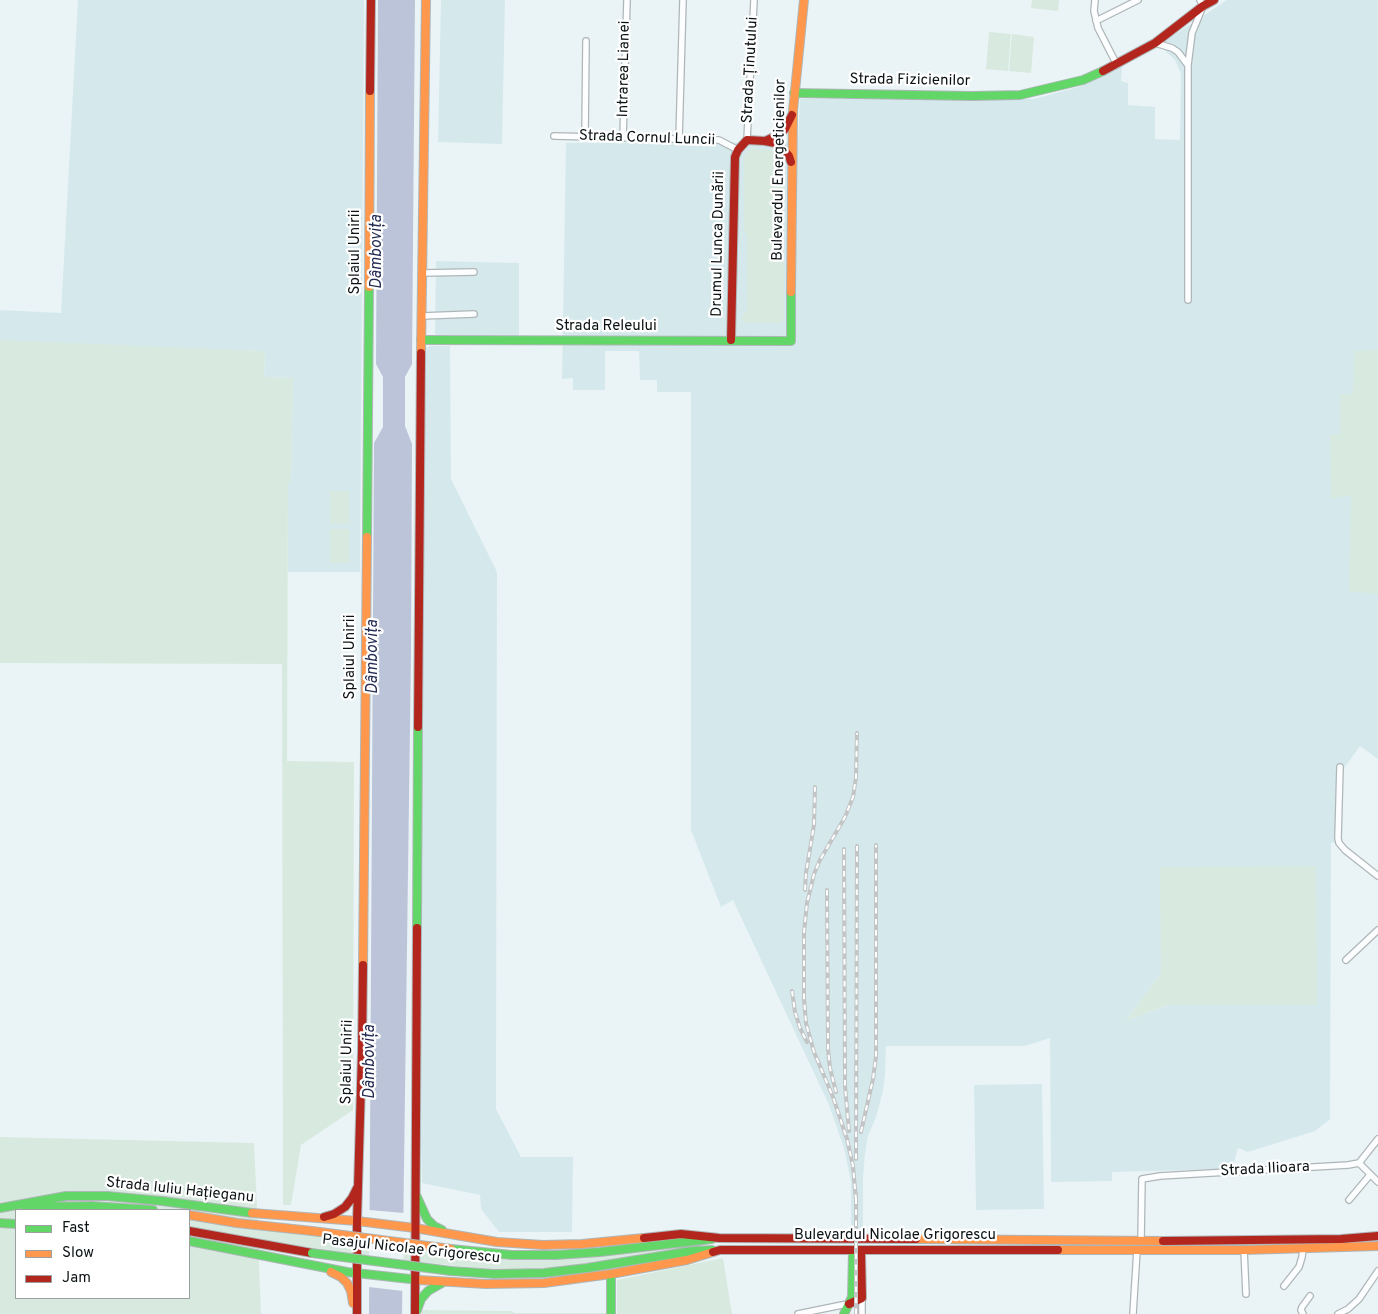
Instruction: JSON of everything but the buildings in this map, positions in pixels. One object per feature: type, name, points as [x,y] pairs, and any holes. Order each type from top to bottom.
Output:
[{"type":"main road","name":"Splaiul Unirii","points":[[356,1314],[362,1051],[371,0]]},
{"type":"main road","points":[[415,1314],[421,340],[426,0]]},
{"type":"main road","name":"Bulevardul Energeticienilor","points":[[791,341],[793,111],[804,0]]},
{"type":"main road","name":"Strada Fizicienilor","points":[[794,93],[956,96],[1026,94],[1033,96],[1066,88],[1073,83],[1117,65],[1155,43],[1204,2],[1214,0]]},
{"type":"main road","points":[[738,150],[748,140],[774,138],[785,129],[793,111]]},
{"type":"main road","points":[[765,140],[781,147],[789,156],[792,164]]},
{"type":"main road","name":"Drumul Lunca Dunării","points":[[731,340],[734,163],[738,150]]},
{"type":"main road","name":"Strada Releului","points":[[421,340],[791,341]]},
{"type":"main road","points":[[322,1218],[334,1214],[344,1207],[352,1198],[358,1186]]},
{"type":"main road","points":[[415,1193],[429,1223],[454,1235]]},
{"type":"main road","name":"Strada Iuliu Hațieganu","points":[[0,1208],[66,1196],[108,1196],[241,1212],[357,1221],[415,1228]]},
{"type":"main road","points":[[0,1208],[87,1206],[136,1209]]},
{"type":"main road","name":"Pasajul Nicolae Grigorescu","points":[[190,1216],[451,1249],[523,1255],[600,1252],[719,1238]]},
{"type":"main road","points":[[0,1222],[15,1223]]},
{"type":"main road","name":"Bulevardul Nicolae Grigorescu","points":[[415,1228],[506,1243],[543,1245],[582,1244],[672,1235],[719,1238],[1141,1240],[1341,1239],[1378,1236]]},
{"type":"main road","name":"Pasajul Nicolae Grigorescu","points":[[190,1231],[312,1253],[451,1271],[494,1274],[544,1273],[595,1267],[692,1251],[720,1250]]},
{"type":"main road","points":[[1137,1250],[1141,1240]]},
{"type":"main road","points":[[190,1241],[356,1273]]},
{"type":"main road","name":"Bulevardul Nicolae Grigorescu","points":[[356,1273],[414,1280],[522,1284],[611,1274],[687,1260],[720,1250],[1244,1250],[1378,1246]]},
{"type":"main road","points":[[849,1304],[862,1298],[857,1250]]},
{"type":"main road","points":[[844,1314],[852,1297],[857,1250]]},
{"type":"main road","points":[[322,1268],[341,1277],[347,1283],[356,1314]]},
{"type":"main road","points":[[611,1274],[611,1314]]},
{"type":"main road","points":[[415,1314],[421,1299],[428,1291],[446,1282]]},
{"type":"street","name":"Intrarea Lianei","points":[[623,138],[626,0]]},
{"type":"street","points":[[679,139],[683,0]]},
{"type":"street","name":"Strada Ținutului","points":[[748,140],[754,0]]},
{"type":"street","points":[[1095,0],[1094,11],[1097,24],[1117,65]]},
{"type":"street","points":[[1097,24],[1138,0]]},
{"type":"street","points":[[1188,300],[1188,65],[1192,33],[1204,2]]},
{"type":"street","points":[[585,137],[586,41]]},
{"type":"street","points":[[1155,43],[1172,48],[1178,52],[1188,65]]},
{"type":"street","name":"Strada Cornul Luncii","points":[[554,136],[719,140],[738,150]]},
{"type":"street","points":[[422,273],[474,272]]},
{"type":"street","points":[[422,316],[474,314]]},
{"type":"street","points":[[1340,767],[1339,843],[1378,876]]},
{"type":"street","points":[[1346,960],[1378,930]]},
{"type":"street","points":[[1378,1139],[1359,1163],[1378,1182]]},
{"type":"street","name":"Strada Ilioara","points":[[1141,1240],[1142,1179],[1342,1166],[1359,1163]]},
{"type":"street","points":[[1349,1200],[1370,1175]]},
{"type":"street","points":[[1284,1286],[1301,1263],[1303,1249]]},
{"type":"street","points":[[1133,1314],[1137,1250]]},
{"type":"street","points":[[1244,1250],[1246,1294]]},
{"type":"street","points":[[1338,1314],[1348,1309],[1359,1299],[1378,1272]]},
{"type":"street","points":[[1303,1314],[1302,1307],[1310,1296]]},
{"type":"street","points":[[862,1298],[862,1314]]},
{"type":"street","points":[[798,1314],[849,1304]]},
{"type":"shaded area","points":[[78,0],[364,0],[360,572],[288,572],[288,482],[291,482],[293,378],[264,377],[265,351],[0,341],[0,310],[61,313]]},
{"type":"shaded area","points":[[441,0],[505,0],[502,144],[438,142]]},
{"type":"shaded area","points":[[1227,0],[1378,0],[1378,759],[1360,746],[1342,771],[1339,843],[1331,843],[1330,1119],[1315,1131],[1248,1152],[1238,1148],[1232,1169],[1112,1172],[1112,1181],[1051,1182],[1050,1038],[1025,1046],[886,1046],[883,1091],[876,1117],[868,1136],[865,1153],[863,1228],[851,1228],[851,1182],[844,1148],[829,1105],[733,900],[721,907],[691,830],[691,392],[657,392],[657,380],[640,380],[639,351],[605,351],[605,390],[573,390],[573,378],[562,379],[566,143],[798,142],[800,99],[1034,99],[1078,87],[1122,67],[1121,81],[1128,83],[1128,105],[1155,107],[1155,139],[1180,140],[1181,74],[1175,60],[1159,45]],"holes":[[[1161,973],[1316,1005],[1168,1005],[1126,1021]]]},
{"type":"shaded area","points":[[436,261],[519,263],[519,337],[441,337],[435,334]]},
{"type":"shaded area","points":[[430,346],[450,346],[451,479],[497,572],[496,1109],[521,1157],[573,1157],[572,1232],[499,1232],[481,1209],[480,1195],[422,1183],[421,1144],[418,1121],[424,349]]},
{"type":"shaded area","points":[[1042,1084],[1044,1209],[976,1210],[974,1085]]},
{"type":"green space","points":[[1032,0],[1059,0],[1058,11],[1031,8]]},
{"type":"green space","points":[[989,32],[1011,34],[1008,71],[986,69]]},
{"type":"green space","points":[[1012,34],[1034,37],[1031,73],[1009,71]]},
{"type":"green space","points":[[752,149],[776,150],[783,156],[784,315],[782,323],[748,323],[741,318],[747,310],[744,156]]},
{"type":"green space","points":[[0,340],[265,351],[264,377],[293,378],[291,482],[288,482],[287,761],[354,762],[353,1110],[301,1145],[291,1205],[283,1205],[282,664],[0,663]]},
{"type":"green space","points":[[1378,350],[1378,594],[1349,591],[1351,495],[1331,499],[1330,435],[1340,434],[1340,394],[1353,394],[1354,351]]},
{"type":"green space","points":[[330,491],[349,491],[349,524],[330,524]]},
{"type":"green space","points":[[330,529],[349,529],[349,563],[330,563]]},
{"type":"green space","points":[[1316,866],[1317,1005],[1168,1005],[1126,1021],[1161,973],[1160,867]]},
{"type":"green space","points":[[0,1137],[254,1143],[258,1228],[487,1256],[703,1244],[701,1247],[579,1266],[511,1270],[392,1259],[258,1239],[261,1314],[0,1314]]},
{"type":"green space","points":[[723,1258],[732,1314],[617,1314],[617,1280]]},
{"type":"green space","points":[[420,1310],[606,1313],[606,1314],[420,1314]]},
{"type":"water","name":"Dâmbovița","points":[[378,0],[415,0],[412,364],[405,377],[405,426],[412,444],[402,1314],[369,1314],[374,443],[383,427],[383,377],[376,364]]},
{"type":"pier","points":[[369,1210],[404,1213],[403,1291],[369,1287]]},
{"type":"railway","points":[[856,1200],[853,1166],[847,1139],[833,1097],[814,1052],[806,1023],[804,932],[807,903],[814,874],[845,817],[853,797],[856,777],[857,733]]},
{"type":"railway","points":[[805,890],[814,825],[815,787]]},
{"type":"railway","points":[[861,1132],[873,1079],[876,1056],[876,845]]},
{"type":"railway","points":[[856,1159],[857,846]]},
{"type":"railway","points":[[844,849],[845,1086],[849,1131]]},
{"type":"railway","points":[[827,890],[828,1049],[830,1068],[836,1092]]},
{"type":"railway","points":[[792,991],[795,1012],[807,1042]]},
{"type":"railway","points":[[856,1194],[856,1314]]},
{"type":"traffic: fast","points":[[794,93],[1020,95],[1083,80],[1103,71]]},
{"type":"traffic: fast","points":[[367,537],[369,287]]},
{"type":"traffic: fast","points":[[421,340],[791,341],[791,292]]},
{"type":"traffic: fast","points":[[417,928],[418,727]]},
{"type":"traffic: fast","points":[[0,1208],[66,1196],[107,1196],[252,1213]]},
{"type":"traffic: fast","points":[[417,1197],[427,1219],[434,1226],[442,1230]]},
{"type":"traffic: fast","points":[[25,1207],[92,1206],[138,1209]]},
{"type":"traffic: fast","points":[[0,1223],[15,1224]]},
{"type":"traffic: fast","points":[[451,1249],[512,1255],[556,1255],[600,1252],[712,1239]]},
{"type":"traffic: fast","points":[[190,1241],[347,1272],[419,1280]]},
{"type":"traffic: fast","points":[[451,1271],[494,1274],[544,1273],[692,1251],[712,1250]]},
{"type":"traffic: fast","points":[[844,1314],[852,1297],[853,1250]]},
{"type":"traffic: fast","points":[[312,1253],[451,1271]]},
{"type":"traffic: fast","points":[[611,1274],[611,1314]]},
{"type":"traffic: fast","points":[[417,1310],[421,1299],[428,1291],[442,1283]]},
{"type":"traffic: slow","points":[[421,353],[426,0]]},
{"type":"traffic: slow","points":[[791,292],[793,111],[804,0]]},
{"type":"traffic: slow","points":[[369,287],[370,91]]},
{"type":"traffic: slow","points":[[363,965],[367,537]]},
{"type":"traffic: slow","points":[[252,1213],[357,1221],[415,1228],[497,1242],[543,1245],[582,1244],[644,1238]]},
{"type":"traffic: slow","points":[[190,1215],[237,1223],[312,1231]]},
{"type":"traffic: slow","points":[[312,1231],[451,1249]]},
{"type":"traffic: slow","points":[[916,1239],[1163,1241]]},
{"type":"traffic: slow","points":[[1058,1250],[1244,1250],[1378,1246]]},
{"type":"traffic: slow","points":[[419,1280],[486,1284],[544,1283],[611,1274],[687,1260],[713,1252]]},
{"type":"traffic: slow","points":[[331,1272],[341,1277],[347,1283],[351,1291],[353,1303]]},
{"type":"traffic: jam","points":[[370,91],[371,0]]},
{"type":"traffic: jam","points":[[1103,71],[1155,43],[1203,6],[1214,0]]},
{"type":"traffic: jam","points":[[765,141],[780,134],[785,129],[792,115]]},
{"type":"traffic: jam","points":[[731,340],[735,157],[738,150],[747,140],[765,141],[775,143],[781,147],[789,156],[791,162]]},
{"type":"traffic: jam","points":[[418,727],[421,353]]},
{"type":"traffic: jam","points":[[415,1314],[417,928]]},
{"type":"traffic: jam","points":[[357,1314],[357,1221],[363,965]]},
{"type":"traffic: jam","points":[[324,1217],[334,1214],[345,1207],[357,1188]]},
{"type":"traffic: jam","points":[[190,1231],[312,1253]]},
{"type":"traffic: jam","points":[[644,1238],[681,1234],[719,1238],[916,1239]]},
{"type":"traffic: jam","points":[[1163,1241],[1341,1239],[1378,1236]]},
{"type":"traffic: jam","points":[[713,1252],[720,1250],[1058,1250]]},
{"type":"traffic: jam","points":[[849,1304],[862,1298],[861,1250]]}]
